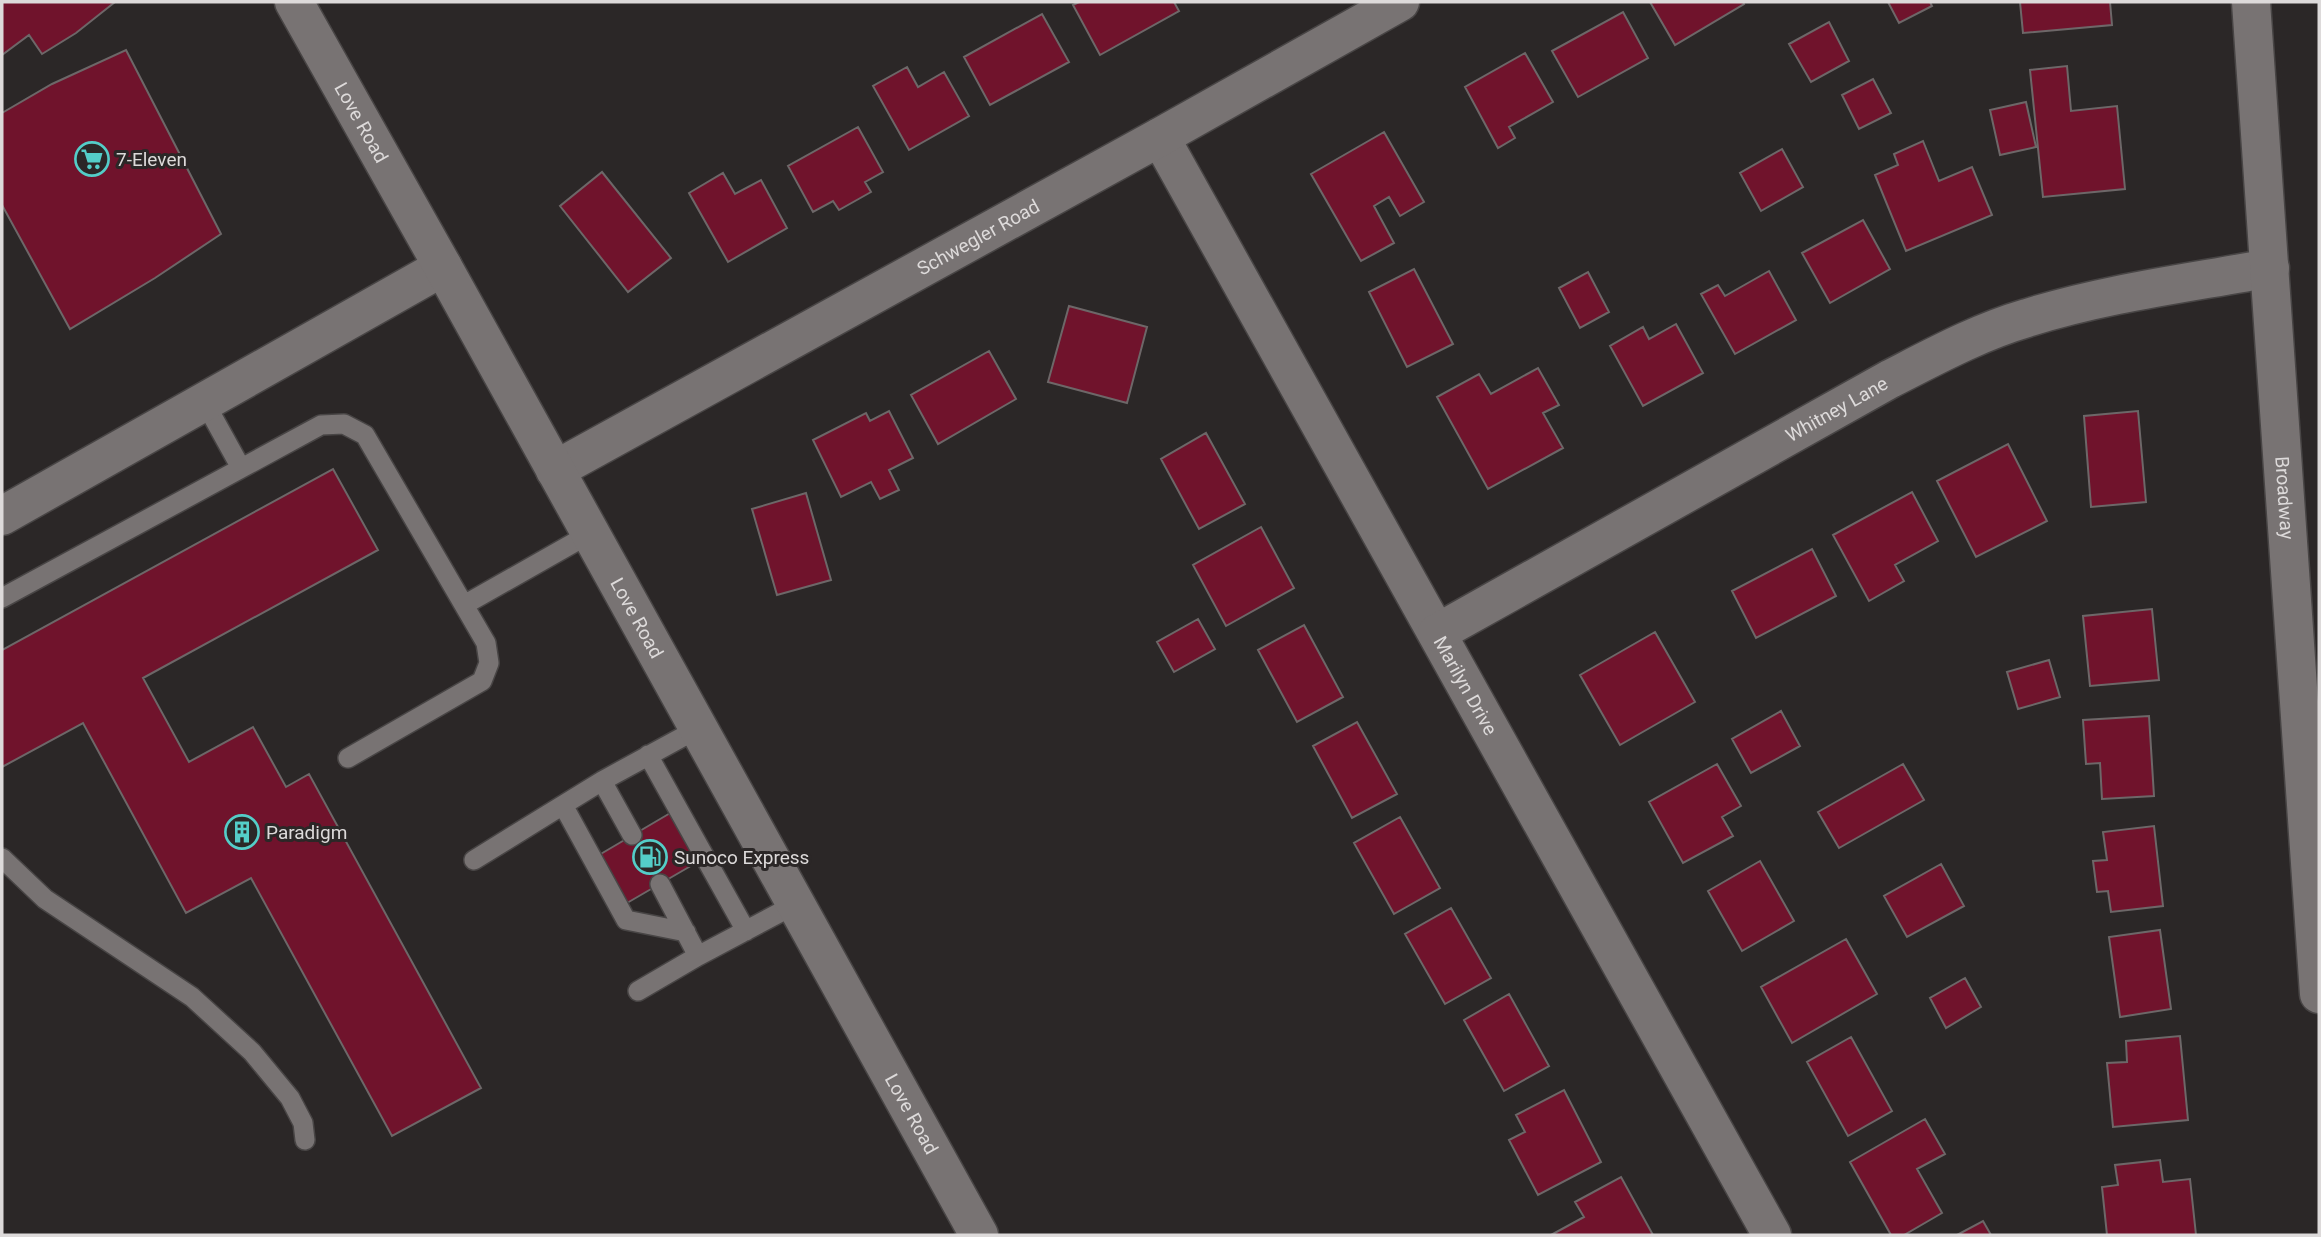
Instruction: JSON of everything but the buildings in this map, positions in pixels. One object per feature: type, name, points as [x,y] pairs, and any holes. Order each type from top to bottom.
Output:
[{"type":"street","name":"Love Road","points":[[293,2],[591,533],[979,1235]]},
{"type":"street","name":"Schwegler Road","points":[[555,470],[1401,2]]},
{"type":"street","name":"Broadway","points":[[2251,2],[2319,994]]},
{"type":"street","name":"Marilyn Drive","points":[[1160,137],[1772,1235]]},
{"type":"street","points":[[2,516],[443,267]]},
{"type":"street","name":"Whitney Lane","points":[[1437,633],[1890,379],[1966,340],[2027,318],[2088,302],[2270,268]]},
{"type":"lane","points":[[204,401],[241,468]]},
{"type":"lane","points":[[2,598],[321,425],[344,424],[365,435],[486,643],[489,663],[482,681],[348,758]]},
{"type":"lane","points":[[464,606],[591,533]]},
{"type":"lane","points":[[474,860],[603,781],[699,728]]},
{"type":"lane","points":[[648,755],[746,931]]},
{"type":"lane","points":[[603,781],[632,835]]},
{"type":"lane","points":[[563,805],[626,920],[686,932]]},
{"type":"lane","points":[[2,858],[45,899],[192,997],[252,1052],[290,1098],[303,1123],[305,1140]]},
{"type":"lane","points":[[660,884],[698,956]]},
{"type":"lane","points":[[638,991],[796,904]]},
{"type":"place","name":"7-Eleven","points":[[92,159]]},
{"type":"place","name":"Paradigm","points":[[242,832]]},
{"type":"place","name":"Sunoco Express","points":[[650,857]]}]
